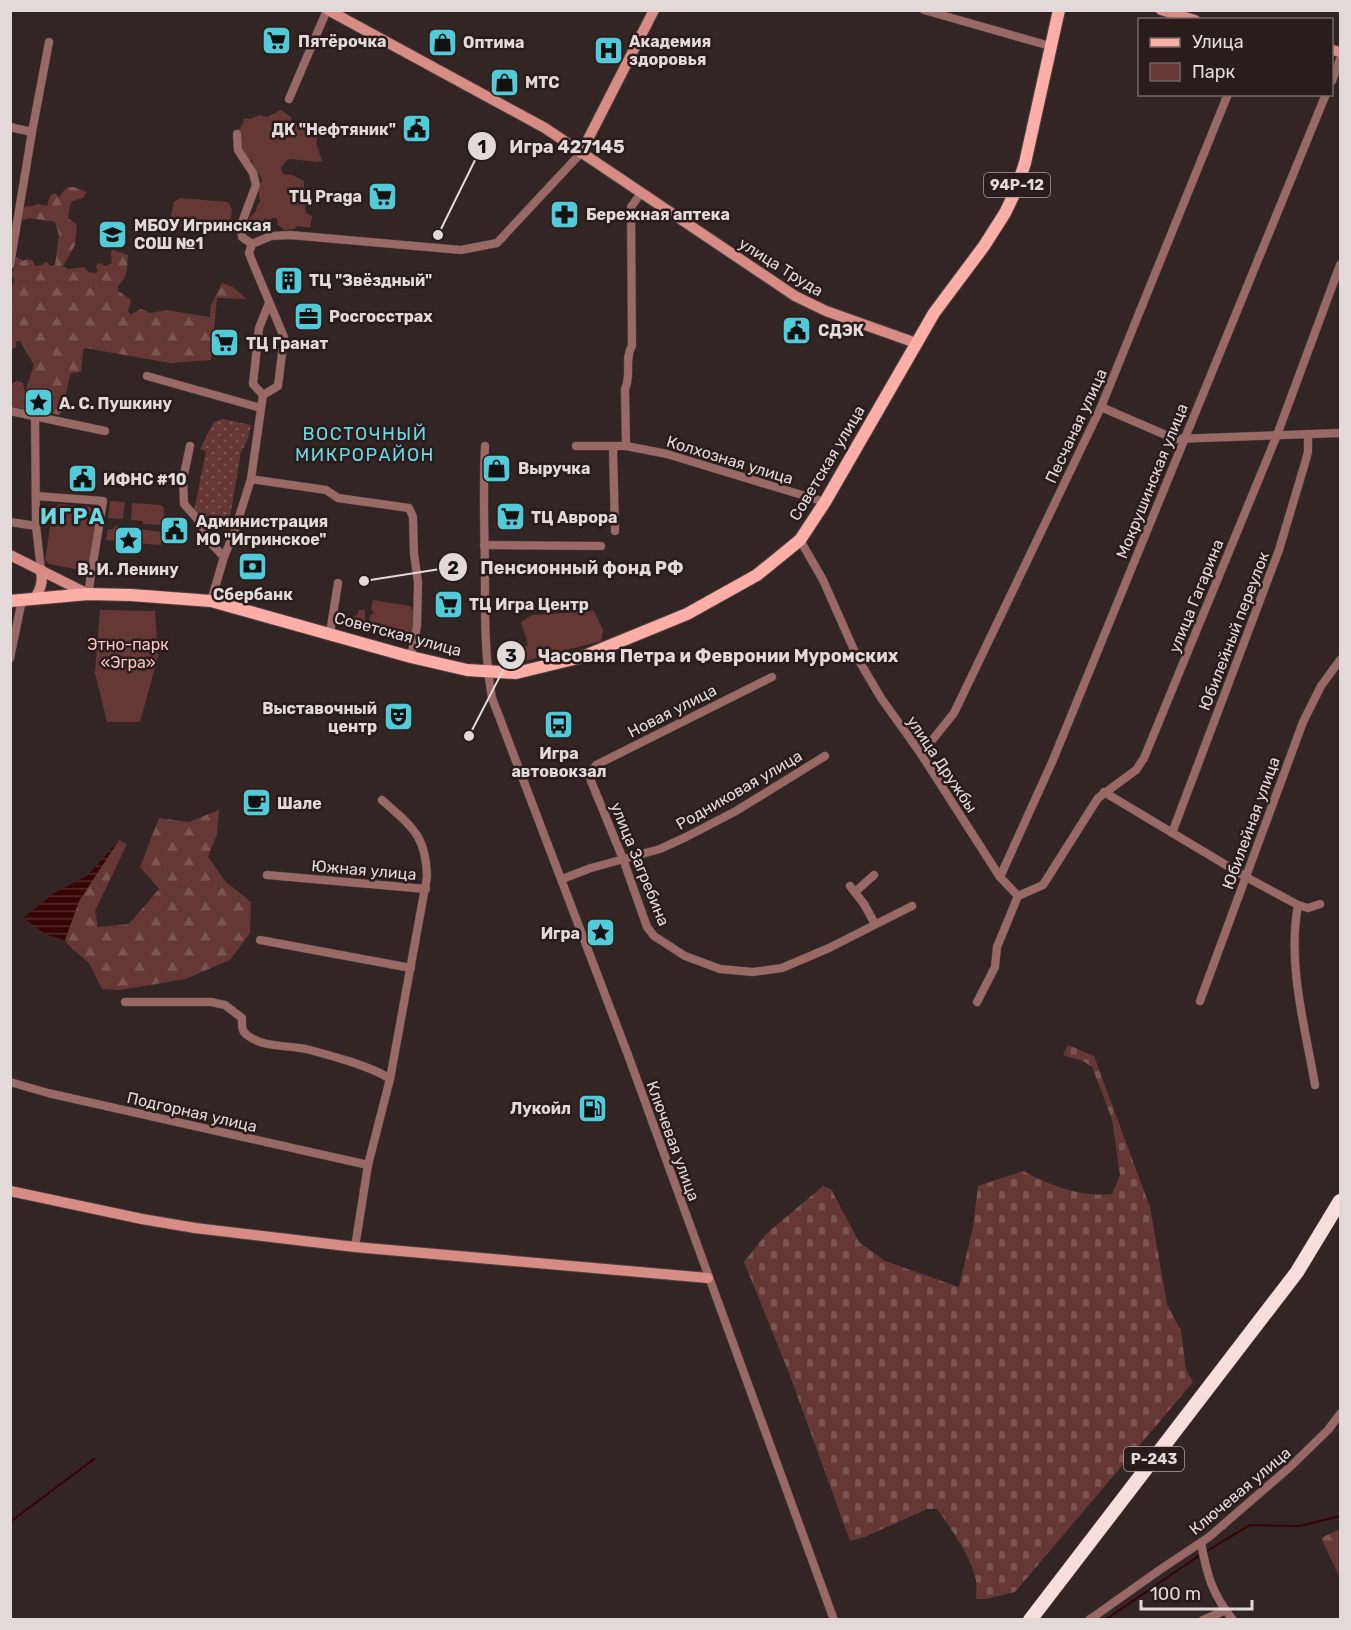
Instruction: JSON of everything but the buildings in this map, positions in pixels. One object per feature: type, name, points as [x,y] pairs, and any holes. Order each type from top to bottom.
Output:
[{"type":"highway","name":"Р-243","points":[[1030,1620],[1297,1272],[1341,1201]]},
{"type":"main road","name":"Советская улица","points":[[22,600],[88,594],[212,601],[411,657],[467,670],[516,673],[582,657],[687,615],[757,574],[800,540],[825,502],[934,313],[984,246],[1005,213],[1025,163],[1059,10]]},
{"type":"street","points":[[289,99],[328,10]]},
{"type":"street","name":"улица Труда","points":[[328,10],[545,128],[802,300],[856,323],[916,343]]},
{"type":"street","points":[[252,244],[271,236],[290,235],[461,250],[497,243],[581,153],[654,10]]},
{"type":"street","points":[[924,10],[1050,46]]},
{"type":"street","points":[[1161,10],[1188,18]]},
{"type":"street","points":[[10,265],[15,212],[49,42]]},
{"type":"street","points":[[1333,79],[1341,59]]},
{"type":"street","name":"Песчаная улица","points":[[921,754],[954,713],[1101,407],[1227,96]]},
{"type":"street","name":"Мокрушинская улица","points":[[1000,877],[1053,760],[1325,96]]},
{"type":"street","points":[[10,127],[32,132]]},
{"type":"street","points":[[237,134],[238,150],[253,174],[256,185],[241,225],[242,237],[252,244]]},
{"type":"street","points":[[626,446],[625,388],[629,380],[628,351],[632,346],[632,207],[641,193]]},
{"type":"street","points":[[252,244],[249,254],[284,337],[278,386],[263,395]]},
{"type":"street","name":"улица Гагарина","points":[[1017,896],[1043,885],[1098,798],[1136,770],[1144,758],[1277,435],[1326,299],[1341,265]]},
{"type":"street","points":[[263,395],[253,384],[259,328],[268,303]]},
{"type":"street","points":[[147,376],[261,408]]},
{"type":"street","points":[[212,601],[224,557],[251,479],[263,395]]},
{"type":"street","points":[[1101,407],[1169,438],[1184,440],[1341,433]]},
{"type":"street","points":[[10,411],[105,431]]},
{"type":"street","points":[[10,658],[22,600],[40,590],[43,581],[36,526],[35,416]]},
{"type":"street","name":"Юбилейный переулок","points":[[1172,833],[1279,550],[1308,452],[1308,434]]},
{"type":"street","points":[[190,446],[183,478],[184,504],[202,524],[205,537],[224,557]]},
{"type":"street","points":[[485,446],[482,491],[487,672]]},
{"type":"street","name":"Колхозная улица","points":[[576,446],[626,446],[667,454],[825,502]]},
{"type":"street","points":[[613,447],[615,531]]},
{"type":"street","points":[[251,479],[326,490],[338,498],[409,508],[413,517],[414,554],[418,582],[417,626],[411,657]]},
{"type":"street","points":[[10,555],[88,594],[103,501],[36,496]]},
{"type":"street","points":[[10,522],[36,526]]},
{"type":"street","name":"улица Дружбы","points":[[800,540],[823,580],[858,659],[881,698],[921,754],[1000,877],[1017,896]]},
{"type":"street","points":[[484,545],[601,546]]},
{"type":"street","points":[[330,633],[338,583]]},
{"type":"street","name":"Юбилейная улица","points":[[1200,1001],[1302,722],[1321,686],[1341,660]]},
{"type":"street","name":"Ключевая улица","points":[[487,672],[492,698],[628,1055],[834,1620]]},
{"type":"street","name":"Новая улица","points":[[590,776],[596,765],[772,677]]},
{"type":"street","name":"Родниковая улица","points":[[562,879],[660,849],[736,811],[825,756]]},
{"type":"street","name":"улица Загребина","points":[[590,776],[647,927],[654,936],[685,956],[720,969],[753,972],[782,968],[829,948],[912,906]]},
{"type":"street","points":[[1104,792],[1246,877],[1298,905],[1308,908],[1320,904]]},
{"type":"street","name":"Южная улица","points":[[267,875],[426,889],[427,860],[419,836],[382,800]]},
{"type":"street","points":[[874,875],[853,889],[875,924]]},
{"type":"street","points":[[355,1247],[368,1165],[390,1079],[426,889]]},
{"type":"street","points":[[977,1002],[995,967],[997,947],[1017,896]]},
{"type":"street","points":[[1298,905],[1293,934],[1295,972],[1315,1085]]},
{"type":"street","points":[[260,940],[411,968]]},
{"type":"street","points":[[125,1002],[211,1002],[225,1005],[242,1018],[246,1035],[267,1044],[306,1049],[379,1072],[390,1079]]},
{"type":"street","name":"Подгорная улица","points":[[10,1082],[95,1104],[368,1165]]},
{"type":"street","points":[[10,1191],[195,1228],[355,1247],[708,1278]]},
{"type":"street","name":"Ключевая улица","points":[[1089,1620],[1201,1543],[1244,1509],[1276,1481],[1328,1430],[1341,1414]]},
{"type":"street","points":[[1201,1543],[1206,1569],[1215,1595],[1233,1620]]},
{"type":"street","points":[[1203,1620],[1226,1610]]},
{"type":"green space","points":[[281,110],[292,118],[284,127],[275,128],[275,134],[289,135],[297,124],[304,120],[324,126],[325,129],[319,132],[316,143],[322,161],[291,159],[287,160],[281,168],[283,174],[292,175],[304,181],[306,213],[312,216],[310,228],[298,226],[285,230],[278,225],[277,218],[272,218],[267,229],[252,232],[247,228],[260,202],[258,186],[262,181],[260,175],[253,170],[252,161],[243,158],[238,130],[244,118],[251,119],[259,115],[267,117]]},
{"type":"green space","points":[[67,187],[87,192],[83,198],[72,201],[70,205],[68,218],[77,225],[75,245],[63,266],[68,269],[84,267],[88,272],[95,273],[98,271],[96,266],[98,263],[106,266],[112,263],[111,252],[113,250],[128,255],[126,272],[118,286],[118,291],[130,299],[128,310],[130,315],[141,309],[151,313],[166,310],[210,317],[211,305],[222,283],[233,287],[246,299],[217,298],[211,360],[170,363],[85,348],[81,372],[70,375],[62,412],[58,415],[11,407],[10,390],[14,393],[25,392],[34,365],[20,341],[16,341],[16,347],[11,350],[10,295],[14,280],[11,274],[15,267],[15,256],[23,261],[27,259],[33,261],[35,266],[46,262],[51,266],[55,265],[59,235],[55,222],[30,218],[22,220],[21,213],[26,206],[38,204],[47,206],[50,196],[55,193],[59,197]]},
{"type":"green space","points":[[180,198],[228,202],[232,209],[230,227],[225,230],[171,226],[170,219],[174,202]]},
{"type":"green space","points":[[17,381],[23,383],[24,394],[11,394],[11,384]]},
{"type":"green space","points":[[223,419],[251,425],[248,439],[241,452],[229,523],[204,517],[194,511],[206,451],[200,449],[214,422]]},
{"type":"green space","points":[[110,501],[125,502],[123,519],[108,518]]},
{"type":"green space","points":[[132,503],[161,505],[164,508],[163,525],[143,524],[143,521],[131,520]]},
{"type":"green space","points":[[60,504],[89,507],[94,511],[98,520],[89,567],[85,571],[49,564],[45,560],[53,508]]},
{"type":"green space","points":[[115,526],[122,527],[122,533],[118,533],[117,541],[106,540],[108,529],[114,529]]},
{"type":"green space","points":[[130,528],[162,532],[161,545],[136,543],[137,534],[129,533]]},
{"type":"green space","points":[[373,600],[410,606],[414,612],[413,633],[410,636],[402,636],[369,626]]},
{"type":"green space","name":"Этно-парк «Эгра»","points":[[100,610],[155,611],[158,657],[140,722],[107,722],[95,673]]},
{"type":"green space","points":[[359,610],[365,610],[365,625],[352,622],[352,617],[357,615]]},
{"type":"green space","points":[[594,611],[603,630],[601,641],[513,664],[510,653],[528,645],[521,622],[532,615]]},
{"type":"green space","points":[[219,810],[217,834],[208,857],[226,882],[251,902],[250,933],[230,960],[185,979],[121,990],[102,989],[89,963],[65,940],[79,901],[119,840],[127,844],[95,911],[98,927],[129,924],[159,889],[140,867],[159,818],[189,822]]},
{"type":"green space","points":[[1068,1045],[1094,1056],[1150,1207],[1167,1304],[1181,1331],[1186,1370],[1193,1382],[1015,1592],[976,1599],[976,1580],[970,1562],[937,1509],[927,1509],[865,1537],[850,1541],[789,1373],[744,1262],[767,1233],[823,1186],[831,1189],[859,1242],[885,1261],[959,1287],[973,1227],[978,1186],[1023,1171],[1066,1189],[1089,1194],[1112,1194],[1120,1175],[1112,1119],[1092,1067],[1083,1061],[1063,1055]]},
{"type":"green space","points":[[1340,1529],[1340,1578],[1321,1538]]},
{"type":"shaded area","points":[[119,840],[79,901],[65,940],[47,935],[23,918],[56,892],[87,876]]},
{"type":"waterway","points":[[10,1522],[94,1459]]},
{"type":"waterway","points":[[1205,1552],[1250,1525],[1300,1526],[1340,1516]]},
{"type":"waterway","points":[[1105,1620],[1200,1555]]},
{"type":"place","name":"Пятёрочка","points":[[277,41]]},
{"type":"place","name":"Оптима","points":[[442,42]]},
{"type":"place","name":"Академия здоровья","points":[[608,50]]},
{"type":"place","name":"МТС","points":[[504,82]]},
{"type":"place","name":"ДК \"Нефтяник\"","points":[[417,129]]},
{"type":"place","name":"ТЦ Praga","points":[[383,196]]},
{"type":"place","name":"Бережная аптека","points":[[565,214]]},
{"type":"place","name":"МБОУ Игринская СОШ №1","points":[[113,234]]},
{"type":"place","name":"Игра 427145","points":[[438,235]]},
{"type":"place","name":"ТЦ \"Звёздный\"","points":[[288,280]]},
{"type":"place","name":"Росгосстрах","points":[[308,316]]},
{"type":"place","name":"СДЭК","points":[[797,330]]},
{"type":"place","name":"ТЦ Гранат","points":[[225,343]]},
{"type":"place","name":"А. С. Пушкину","points":[[38,403]]},
{"type":"place","name":"Выручка","points":[[497,468]]},
{"type":"place","name":"ИФНС #10","points":[[82,479]]},
{"type":"place","name":"ТЦ Аврора","points":[[510,517]]},
{"type":"place","name":"Администрация МО \"Игринское\"","points":[[175,530]]},
{"type":"place","name":"В. И. Ленину","points":[[128,541]]},
{"type":"place","name":"Сбербанк","points":[[253,566]]},
{"type":"place","name":"Пенсионный фонд РФ","points":[[364,581]]},
{"type":"place","name":"ТЦ Игра Центр","points":[[448,604]]},
{"type":"place","name":"Выставочный центр","points":[[398,717]]},
{"type":"place","name":"Игра автовокзал","points":[[559,725]]},
{"type":"place","name":"Часовня Петра и Февронии Муромских","points":[[469,736]]},
{"type":"place","name":"Шале","points":[[256,803]]},
{"type":"place","name":"Игра","points":[[601,933]]},
{"type":"place","name":"Лукойл","points":[[592,1108]]},
{"type":"district","name":"ВОСТОЧНЫЙ МИКРОРАЙОН","points":[[365,444]]},
{"type":"district","name":"ИГРА","points":[[73,516]]}]
